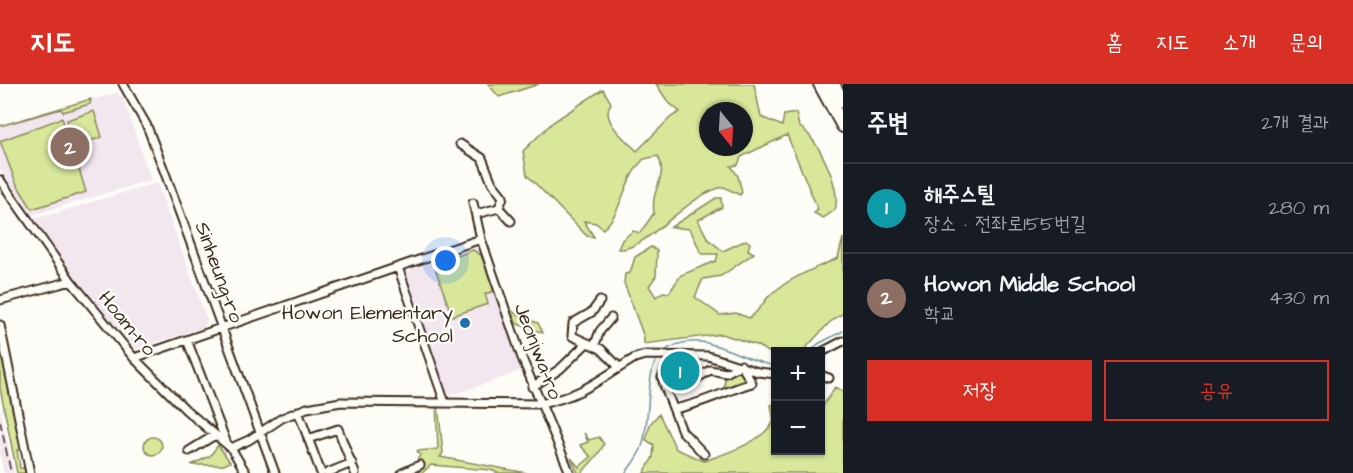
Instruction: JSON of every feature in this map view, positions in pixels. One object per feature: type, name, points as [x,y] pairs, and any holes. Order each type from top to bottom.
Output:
[{"type":"highway","points":[[820,84],[843,126]]},
{"type":"highway","points":[[833,84],[843,102]]},
{"type":"street","name":"Sinheung-ro","points":[[123,85],[147,126],[162,163],[275,473]]},
{"type":"street","points":[[460,144],[482,158],[492,183],[502,197],[499,208]]},
{"type":"street","name":"Hoam-ro","points":[[0,180],[71,281],[134,358],[230,447],[246,473]]},
{"type":"street","name":"Jeonjwa-ro","points":[[472,203],[481,239],[532,387],[570,473]]},
{"type":"street","points":[[476,214],[499,208]]},
{"type":"street","points":[[499,208],[511,221]]},
{"type":"street","points":[[134,358],[481,239]]},
{"type":"street","points":[[398,267],[445,403]]},
{"type":"street","points":[[0,300],[71,281]]},
{"type":"street","points":[[600,301],[592,312],[573,323],[572,336],[609,354],[619,367]]},
{"type":"street","points":[[532,387],[560,369],[591,344],[611,318]]},
{"type":"street","points":[[0,325],[30,473]]},
{"type":"street","points":[[187,340],[230,447],[298,411],[341,402],[540,404],[582,392],[635,358],[651,355],[708,356],[758,372],[771,373]]},
{"type":"street","points":[[825,350],[843,341]]},
{"type":"street","points":[[672,356],[662,377],[689,441],[704,454]]},
{"type":"street","points":[[696,378],[710,369],[726,373],[741,365]]},
{"type":"street","points":[[674,410],[697,405],[723,391],[752,383],[741,365]]},
{"type":"street","points":[[825,377],[829,378]]},
{"type":"street","points":[[298,411],[321,473]]},
{"type":"street","points":[[308,439],[336,428],[355,473]]},
{"type":"street","points":[[189,451],[215,435]]},
{"type":"street","points":[[327,473],[351,463]]},
{"type":"street","points":[[402,473],[420,465]]},
{"type":"shaded area","points":[[117,93],[123,98],[151,180],[32,215],[0,169],[0,125]]},
{"type":"shaded area","points":[[157,183],[207,320],[204,327],[136,349],[77,281],[35,219]]},
{"type":"shaded area","name":"Howon Elementary School","points":[[473,248],[483,254],[523,370],[461,392],[448,394],[406,276],[407,271]]},
{"type":"shaded area","points":[[0,406],[14,473],[4,473],[0,454]]},
{"type":"green space","points":[[488,84],[539,84],[499,97]]},
{"type":"green space","points":[[656,84],[754,84],[761,117],[782,126],[784,115],[796,113],[799,126],[814,142],[830,171],[835,192],[835,210],[823,218],[814,213],[818,210],[787,135],[753,151],[753,102],[699,102],[699,156],[743,156],[738,165],[731,166],[738,176],[742,192],[740,195],[724,187],[711,191],[683,209],[642,241],[629,247],[618,249],[622,240],[633,231],[640,233],[654,213],[654,196],[661,177],[661,164],[658,156],[644,159],[637,167],[615,213],[603,229],[596,223],[584,221],[594,237],[587,236],[527,175],[523,151],[553,122],[603,89],[611,103],[608,116],[611,123],[637,151],[671,117],[680,112],[668,102]]},
{"type":"green space","points":[[91,99],[90,104],[63,112],[61,109],[0,126]]},
{"type":"green space","points":[[94,111],[102,137],[76,146],[67,120]]},
{"type":"green space","points":[[62,118],[73,150],[69,152],[72,162],[77,162],[86,192],[32,209],[16,183],[0,141]]},
{"type":"green space","points":[[716,198],[721,198],[722,207],[698,220],[708,239],[723,251],[746,240],[750,243],[748,250],[754,253],[721,276],[703,279],[695,297],[720,315],[736,313],[749,318],[757,312],[771,294],[782,286],[838,258],[843,238],[843,313],[829,323],[807,347],[771,347],[771,353],[756,345],[722,334],[644,344],[644,337],[624,283],[625,274],[630,273],[635,257],[651,247],[657,251],[656,276],[649,286],[656,297],[663,292],[669,293],[681,275],[716,261],[718,254],[702,254],[689,229],[671,227]]},
{"type":"green space","points":[[473,250],[481,255],[494,291],[485,294],[488,304],[452,316],[434,265]]},
{"type":"green space","points":[[509,308],[516,314],[538,323],[543,333],[517,324]]},
{"type":"green space","points":[[0,338],[22,451],[17,450],[20,468],[27,469],[27,473],[17,473],[0,388]]},
{"type":"green space","points":[[734,372],[745,373],[750,382],[724,390],[725,378]]},
{"type":"green space","points":[[835,387],[843,391],[843,473],[644,473],[653,457],[654,445],[646,440],[650,424],[659,414],[676,449],[704,461],[743,446],[761,435],[771,425],[771,455],[825,455],[825,403]]},
{"type":"green space","points":[[436,405],[438,405],[443,453],[440,457],[527,473],[498,473],[491,470],[431,465],[422,473],[418,473],[423,465],[415,464],[420,455],[417,451],[438,449]]},
{"type":"green space","points":[[584,433],[589,440],[599,437],[604,444],[582,473],[578,473],[571,458],[579,467],[591,457],[580,445],[588,442]]},
{"type":"green space","points":[[153,437],[159,440],[162,446],[159,452],[153,455],[147,452],[144,446],[147,440]]},
{"type":"green space","points":[[218,445],[230,462],[224,465],[191,465],[210,456]]},
{"type":"waterway","points":[[815,347],[843,331]]},
{"type":"waterway","points":[[663,352],[677,344],[705,343],[771,365]]},
{"type":"waterway","points":[[626,473],[640,452],[644,439],[651,375],[658,358]]},
{"type":"railway","points":[[0,421],[11,473]]},
{"type":"place","name":"Howon Middle School","points":[[70,147]]},
{"type":"place","name":"Howon Elementary School","points":[[465,323]]},
{"type":"place","name":"해주스틸","points":[[680,371]]}]
